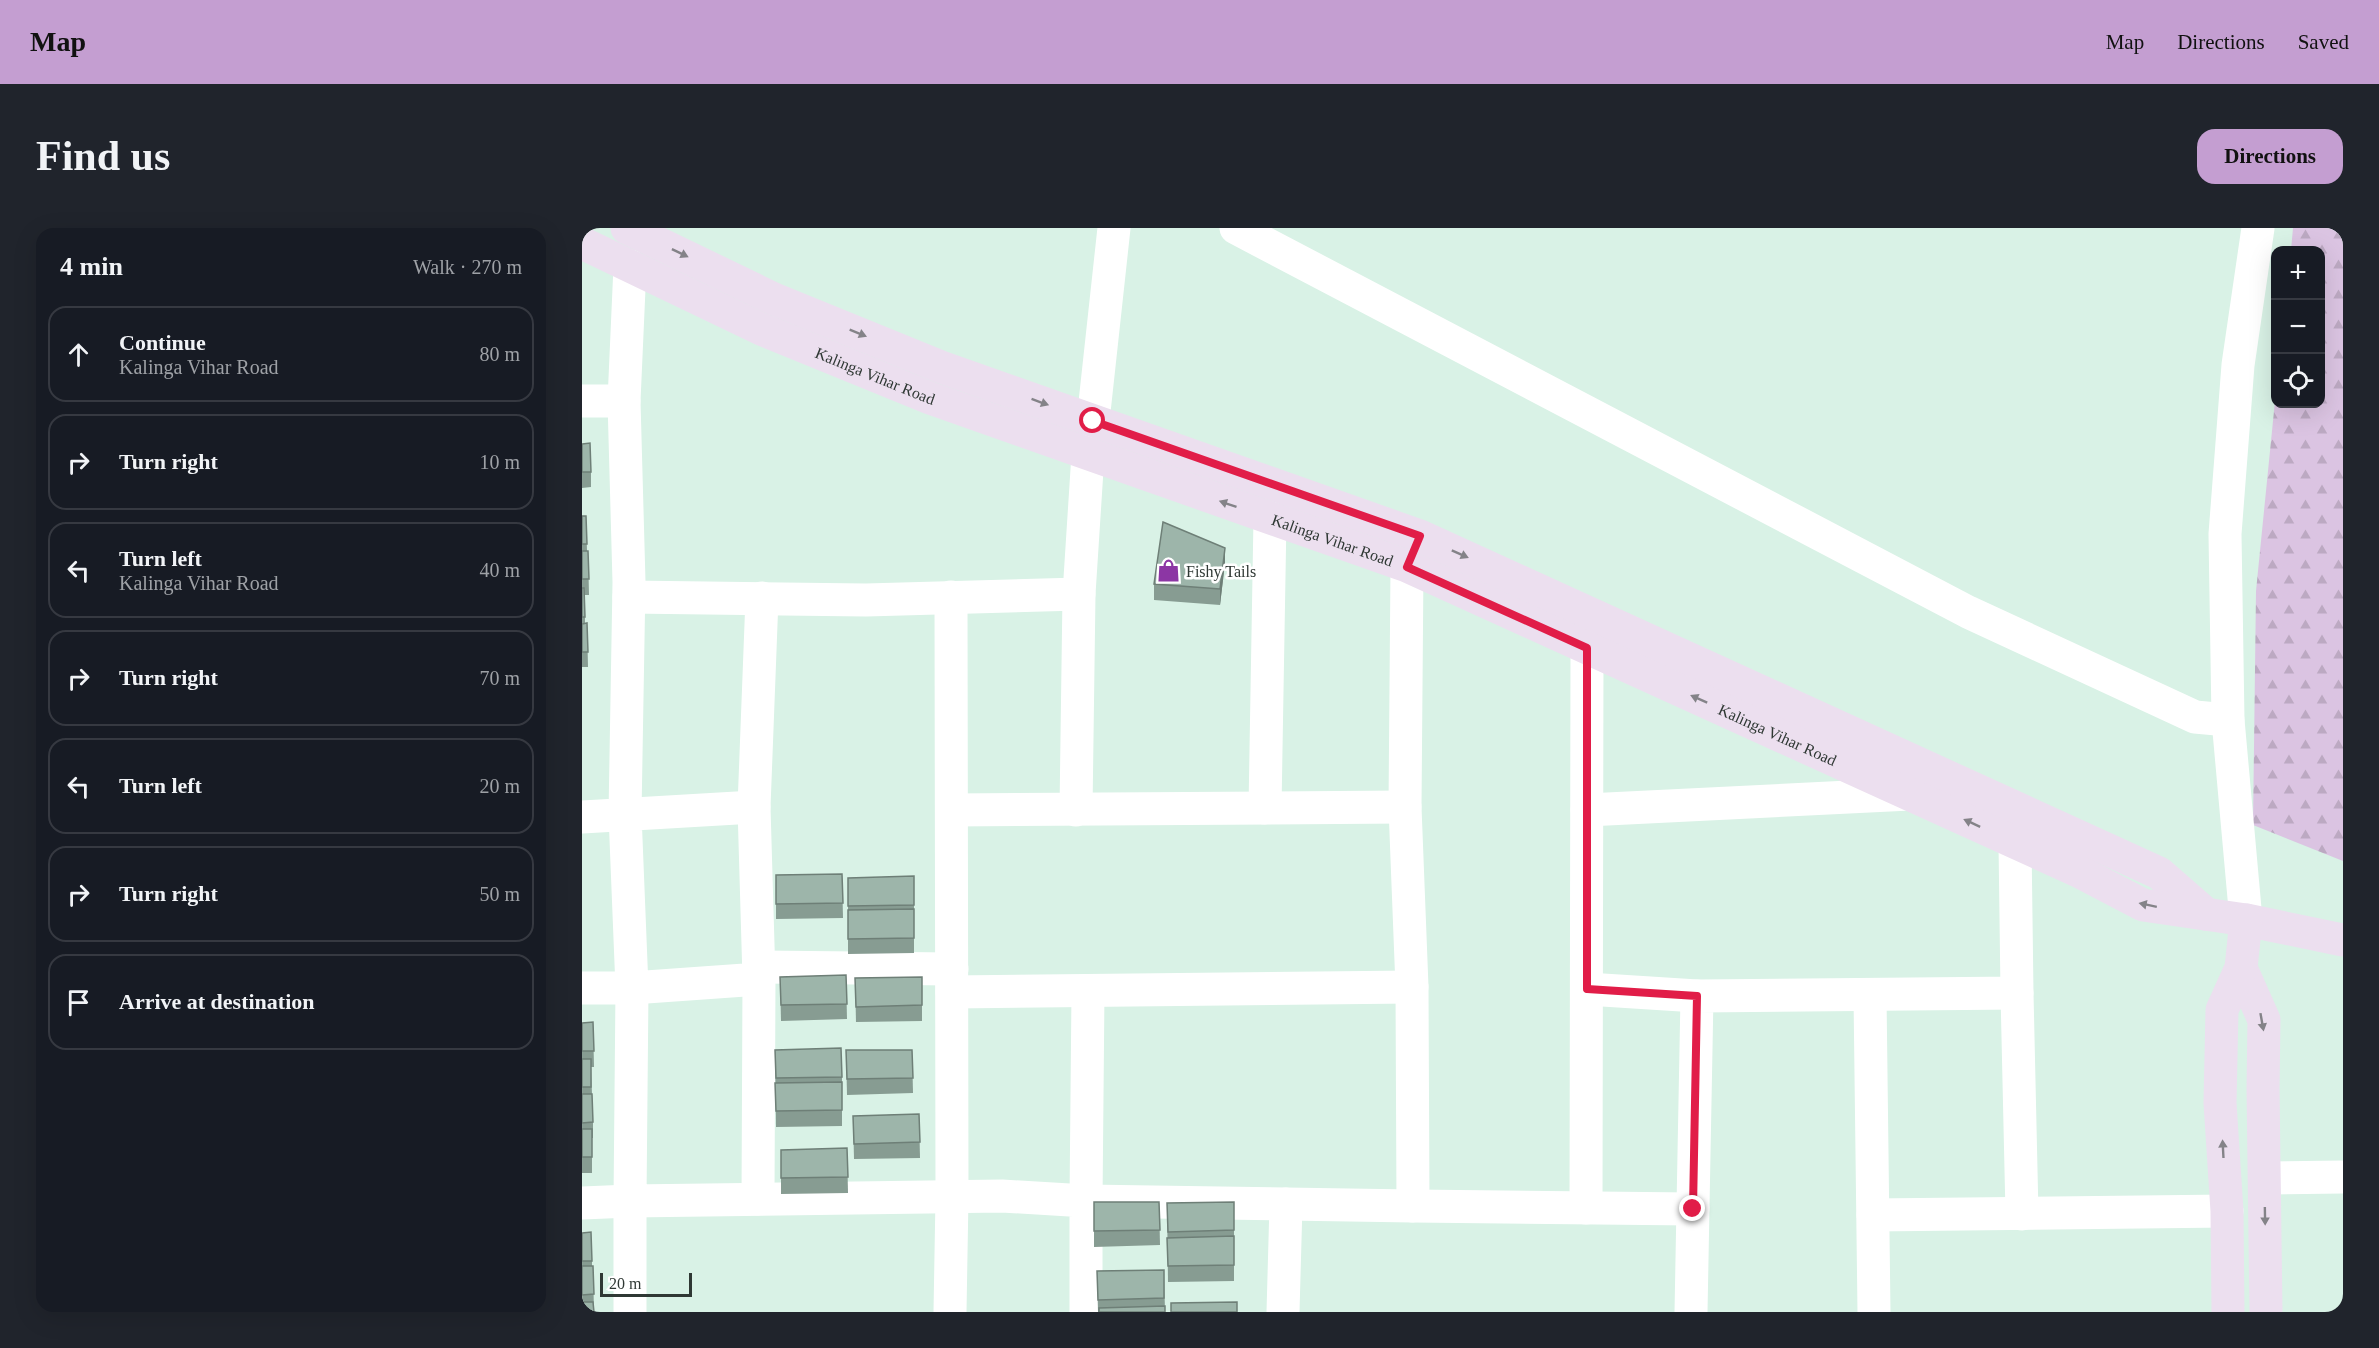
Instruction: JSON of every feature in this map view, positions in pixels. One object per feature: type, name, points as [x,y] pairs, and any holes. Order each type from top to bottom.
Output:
[{"type":"street","name":"Kalinga Vihar Road","points":[[627,228],[774,299],[941,367],[1420,536],[2159,873],[2206,914]]},
{"type":"street","points":[[1093,421],[1114,228]]},
{"type":"street","points":[[1236,228],[1968,612],[2195,717],[2228,720]]},
{"type":"street","points":[[2228,1312],[2227,1211],[2220,1103],[2222,1010],[2241,968],[2246,920],[2228,720],[2225,534],[2238,365],[2258,228]]},
{"type":"street","name":"Kalinga Vihar Road","points":[[582,243],[760,329],[930,398],[1407,567],[2078,871],[2143,905],[2246,920],[2343,940]]},
{"type":"street","points":[[630,266],[624,401],[629,597],[625,814],[632,988],[630,1312]]},
{"type":"street","points":[[582,401],[624,401]]},
{"type":"street","points":[[1076,810],[1078,594],[1088,454]]},
{"type":"street","points":[[1265,808],[1270,519]]},
{"type":"street","points":[[1413,1206],[1412,987],[1405,807],[1407,567],[1420,536]]},
{"type":"street","points":[[629,597],[866,600],[1078,594]]},
{"type":"street","points":[[950,1312],[952,1197],[951,597]]},
{"type":"street","points":[[758,1199],[759,973],[754,807],[762,598]]},
{"type":"street","points":[[1586,1208],[1587,648]]},
{"type":"street","points":[[1587,810],[1910,794]]},
{"type":"street","points":[[582,818],[754,807]]},
{"type":"street","points":[[952,810],[1405,807]]},
{"type":"street","points":[[2015,843],[2022,1214]]},
{"type":"street","points":[[2241,968],[2264,1020],[2266,1312]]},
{"type":"street","points":[[582,988],[632,988],[759,973],[952,981],[1089,991],[1412,987]]},
{"type":"street","points":[[1587,989],[1697,996],[2017,993]]},
{"type":"street","points":[[1086,1312],[1089,991]]},
{"type":"street","points":[[1870,995],[1874,1312]]},
{"type":"street","points":[[1690,1312],[1697,996]]},
{"type":"street","points":[[2265,1178],[2343,1177]]},
{"type":"street","points":[[582,1203],[1002,1196],[1086,1201],[1693,1209]]},
{"type":"street","points":[[1283,1312],[1286,1204]]},
{"type":"street","points":[[1873,1215],[2227,1211]]},
{"type":"green space","points":[[2293,228],[2343,228],[2343,861],[2253,825],[2256,591],[2274,408],[2325,408],[2325,246],[2291,246]]},
{"type":"building","points":[[590,443],[591,472],[582,472],[582,444]]},
{"type":"building","points":[[582,516],[586,516],[587,544],[582,544]]},
{"type":"building","points":[[1163,522],[1225,548],[1220,589],[1154,584]]},
{"type":"building","points":[[582,551],[588,551],[589,579],[582,579]]},
{"type":"building","points":[[582,588],[584,588],[585,617],[582,617]]},
{"type":"building","points":[[587,623],[588,652],[582,652],[582,624]]},
{"type":"building","points":[[842,874],[843,903],[776,904],[776,875]]},
{"type":"building","points":[[914,876],[914,905],[848,906],[848,878]]},
{"type":"building","points":[[914,909],[914,938],[848,939],[848,910]]},
{"type":"building","points":[[846,975],[847,1004],[781,1005],[780,977]]},
{"type":"building","points":[[922,977],[922,1005],[856,1007],[855,978]]},
{"type":"building","points":[[593,1022],[594,1051],[582,1051],[582,1023]]},
{"type":"building","points":[[841,1048],[842,1077],[776,1078],[775,1050]]},
{"type":"building","points":[[846,1050],[912,1050],[913,1078],[847,1079]]},
{"type":"building","points":[[582,1059],[591,1059],[591,1087],[582,1087]]},
{"type":"building","points":[[842,1082],[842,1110],[776,1111],[775,1083]]},
{"type":"building","points":[[582,1094],[592,1094],[593,1122],[582,1123]]},
{"type":"building","points":[[919,1114],[920,1142],[854,1144],[853,1116]]},
{"type":"building","points":[[582,1129],[592,1129],[592,1157],[582,1157]]},
{"type":"building","points":[[847,1148],[848,1177],[781,1178],[781,1150]]},
{"type":"building","points":[[1094,1202],[1159,1202],[1160,1230],[1094,1231]]},
{"type":"building","points":[[1234,1202],[1234,1230],[1168,1232],[1167,1203]]},
{"type":"building","points":[[591,1232],[592,1261],[582,1261],[582,1233]]},
{"type":"building","points":[[1234,1236],[1234,1265],[1168,1266],[1167,1238]]},
{"type":"building","points":[[582,1266],[593,1266],[594,1294],[582,1295]]},
{"type":"building","points":[[1164,1270],[1164,1298],[1098,1300],[1097,1271]]},
{"type":"building","points":[[582,1302],[593,1302],[594,1312],[582,1312]]},
{"type":"building","points":[[1237,1302],[1237,1312],[1171,1312],[1171,1303]]},
{"type":"building","points":[[1165,1306],[1165,1312],[1099,1312],[1099,1308]]},
{"type":"place","name":"Fishy Tails","points":[[1168,571]]},
{"type":"route","points":[[1093,421],[1420,536],[1407,567],[1587,648],[1587,989],[1697,996],[1693,1209]]}]
